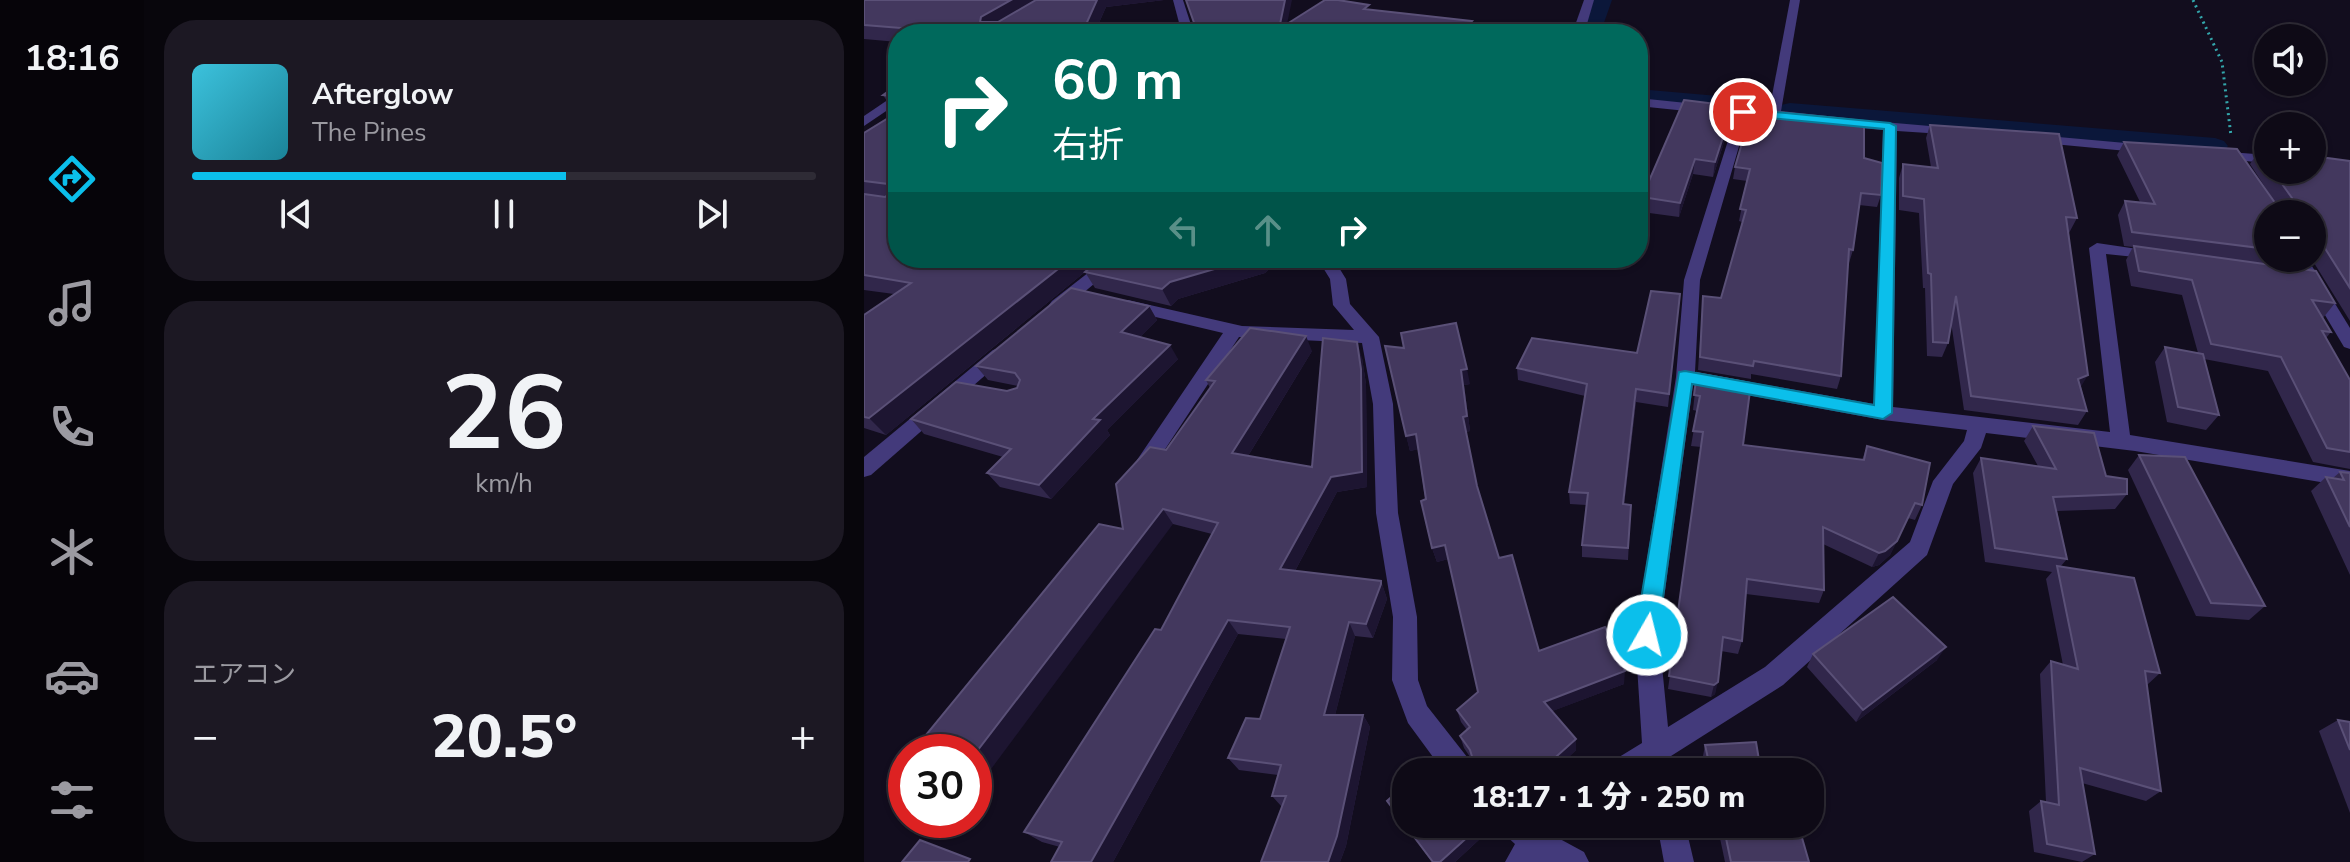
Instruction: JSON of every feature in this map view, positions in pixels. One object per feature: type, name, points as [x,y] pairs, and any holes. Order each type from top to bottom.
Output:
[{"type":"street","points":[[1178,0],[1185,24]]},
{"type":"street","points":[[1581,24],[1589,0]]},
{"type":"street","points":[[1648,103],[1782,117],[1795,0]]},
{"type":"street","points":[[864,122],[888,104]]},
{"type":"street","points":[[1658,758],[1647,635],[1685,377],[1692,280],[1743,112]]},
{"type":"street","points":[[1818,120],[1968,133]]},
{"type":"street","points":[[1883,413],[1890,126]]},
{"type":"street","points":[[2015,137],[2156,150]]},
{"type":"street","points":[[2203,154],[2238,162],[2254,160]]},
{"type":"street","points":[[2121,442],[2097,248],[2174,259]]},
{"type":"street","points":[[1040,320],[1104,268]]},
{"type":"street","points":[[1331,268],[1338,279],[1342,305],[1370,337],[1383,404],[1387,513],[1405,617],[1405,680],[1417,714],[1450,758]]},
{"type":"street","points":[[2308,272],[2350,343]]},
{"type":"street","points":[[2282,274],[2313,279]]},
{"type":"street","points":[[1073,292],[1235,330],[1370,337]]},
{"type":"street","points":[[1147,460],[1235,330]]},
{"type":"street","points":[[864,469],[1018,338]]},
{"type":"street","points":[[1685,377],[1883,413],[2121,442],[2350,479]]},
{"type":"street","points":[[963,385],[991,391]]},
{"type":"street","points":[[1661,758],[1774,676],[1919,548],[1944,481],[1974,443],[1978,426]]},
{"type":"street","points":[[1531,838],[1574,862]]},
{"type":"street","points":[[1674,838],[1679,862]]},
{"type":"path","points":[[2193,0],[2222,62],[2238,162]]},
{"type":"building","points":[[864,0],[1011,0],[981,17],[980,22],[998,22],[1036,0],[1097,0],[1086,24],[864,25]]},
{"type":"building","points":[[1186,0],[1285,0],[1280,24],[1194,24]]},
{"type":"building","points":[[1325,0],[1369,5],[1364,9],[1472,21],[1469,24],[1287,24]]},
{"type":"building","points":[[1684,100],[1733,106],[1715,162],[1695,159],[1680,203],[1648,198],[1648,183]]},
{"type":"building","points":[[1752,109],[1864,121],[1864,158],[1882,163],[1881,195],[1861,193],[1853,250],[1849,249],[1841,376],[1754,361],[1753,366],[1700,357],[1703,296],[1721,298],[1746,210],[1740,209],[1750,169],[1735,167]]},
{"type":"building","points":[[888,118],[888,184],[864,181],[864,133]]},
{"type":"building","points":[[1930,125],[2059,134],[2077,218],[2066,217],[2088,375],[2078,379],[2087,411],[1971,396],[1956,296],[1948,343],[1933,342],[1924,199],[1903,196],[1903,164],[1938,168]]},
{"type":"building","points":[[2124,142],[2237,149],[2254,173],[2254,184],[2262,184],[2273,200],[2254,200],[2254,247],[2132,232],[2125,201],[2155,204]]},
{"type":"building","points":[[2326,158],[2350,161],[2350,288],[2326,250],[2326,200],[2292,200],[2282,184],[2326,184]]},
{"type":"building","points":[[864,194],[888,195],[888,268],[1059,268],[869,418],[864,417],[864,315],[911,283],[864,275]]},
{"type":"building","points":[[2134,246],[2254,262],[2254,272],[2317,272],[2335,303],[2312,300],[2331,332],[2322,331],[2350,380],[2350,452],[2327,448],[2281,357],[2211,344],[2192,280],[2139,271]]},
{"type":"building","points":[[1090,268],[1218,268],[1170,282],[1162,289],[1085,272]]},
{"type":"building","points":[[1071,288],[1149,306],[1121,332],[1170,345],[1093,419],[1100,420],[1039,485],[987,473],[1011,449],[911,419],[956,382],[1007,391],[1017,388],[1020,380],[1015,373],[976,366]]},
{"type":"building","points":[[1651,291],[1680,294],[1669,394],[1636,389],[1623,504],[1631,505],[1628,548],[1582,545],[1588,493],[1569,492],[1587,384],[1517,368],[1532,338],[1637,353]]},
{"type":"building","points":[[1456,323],[1467,369],[1461,370],[1467,416],[1463,417],[1477,486],[1499,558],[1512,555],[1539,651],[1605,627],[1625,671],[1544,702],[1576,739],[1555,758],[1472,758],[1460,736],[1470,727],[1457,710],[1478,692],[1445,545],[1432,548],[1421,501],[1426,499],[1416,434],[1406,436],[1385,346],[1404,348],[1401,333]]},
{"type":"building","points":[[1250,328],[1306,336],[1232,453],[1312,467],[1323,338],[1357,342],[1361,369],[1362,472],[1331,477],[1280,569],[1381,581],[1366,624],[1349,622],[1324,715],[1363,715],[1337,836],[1328,862],[1261,862],[1286,796],[1272,796],[1281,765],[1228,758],[1246,718],[1260,719],[1290,627],[1228,620],[1091,862],[1051,862],[1062,842],[1024,832],[1155,629],[1161,630],[1218,523],[1163,509],[990,734],[927,734],[1099,524],[1123,529],[1116,484],[1150,447],[1166,450],[1215,381],[1206,380]]},
{"type":"building","points":[[2165,347],[2203,354],[2219,415],[2178,407]]},
{"type":"building","points":[[1697,373],[1751,383],[1743,445],[1864,460],[1867,446],[1930,463],[1922,505],[1915,503],[1897,541],[1885,551],[1879,553],[1823,527],[1824,590],[1747,579],[1742,641],[1723,637],[1718,682],[1714,685],[1669,676],[1703,432],[1693,431],[1700,396],[1694,395]]},
{"type":"building","points":[[2033,426],[2094,433],[2106,476],[2127,479],[2127,494],[2053,497],[2067,559],[1995,548],[1981,458],[2056,469]]},
{"type":"building","points":[[2139,455],[2185,457],[2265,606],[2211,603]]},
{"type":"building","points":[[2340,472],[2350,473],[2350,527],[2326,477],[2344,480]]},
{"type":"building","points":[[2057,566],[2134,578],[2160,673],[2145,671],[2161,791],[2080,768],[2095,854],[2047,844],[2041,801],[2059,805],[2051,661],[2078,669]]},
{"type":"building","points":[[1893,597],[1946,647],[1863,710],[1813,654]]},
{"type":"building","points":[[2338,720],[2350,722],[2350,750]]},
{"type":"building","points":[[1756,742],[1759,758],[1708,758],[1705,745]]},
{"type":"building","points":[[1415,838],[1467,838],[1440,862],[1433,862]]},
{"type":"building","points":[[1726,838],[1802,838],[1809,862],[1731,862]]},
{"type":"building","points":[[920,840],[970,859],[968,862],[902,862]]},
{"type":"waterway","points":[[1593,24],[1602,0]]},
{"type":"waterway","points":[[1648,97],[1764,107]]},
{"type":"waterway","points":[[1790,110],[2215,146]]},
{"type":"route","points":[[1647,635],[1685,377],[1883,413],[1890,126],[1743,112]]}]
